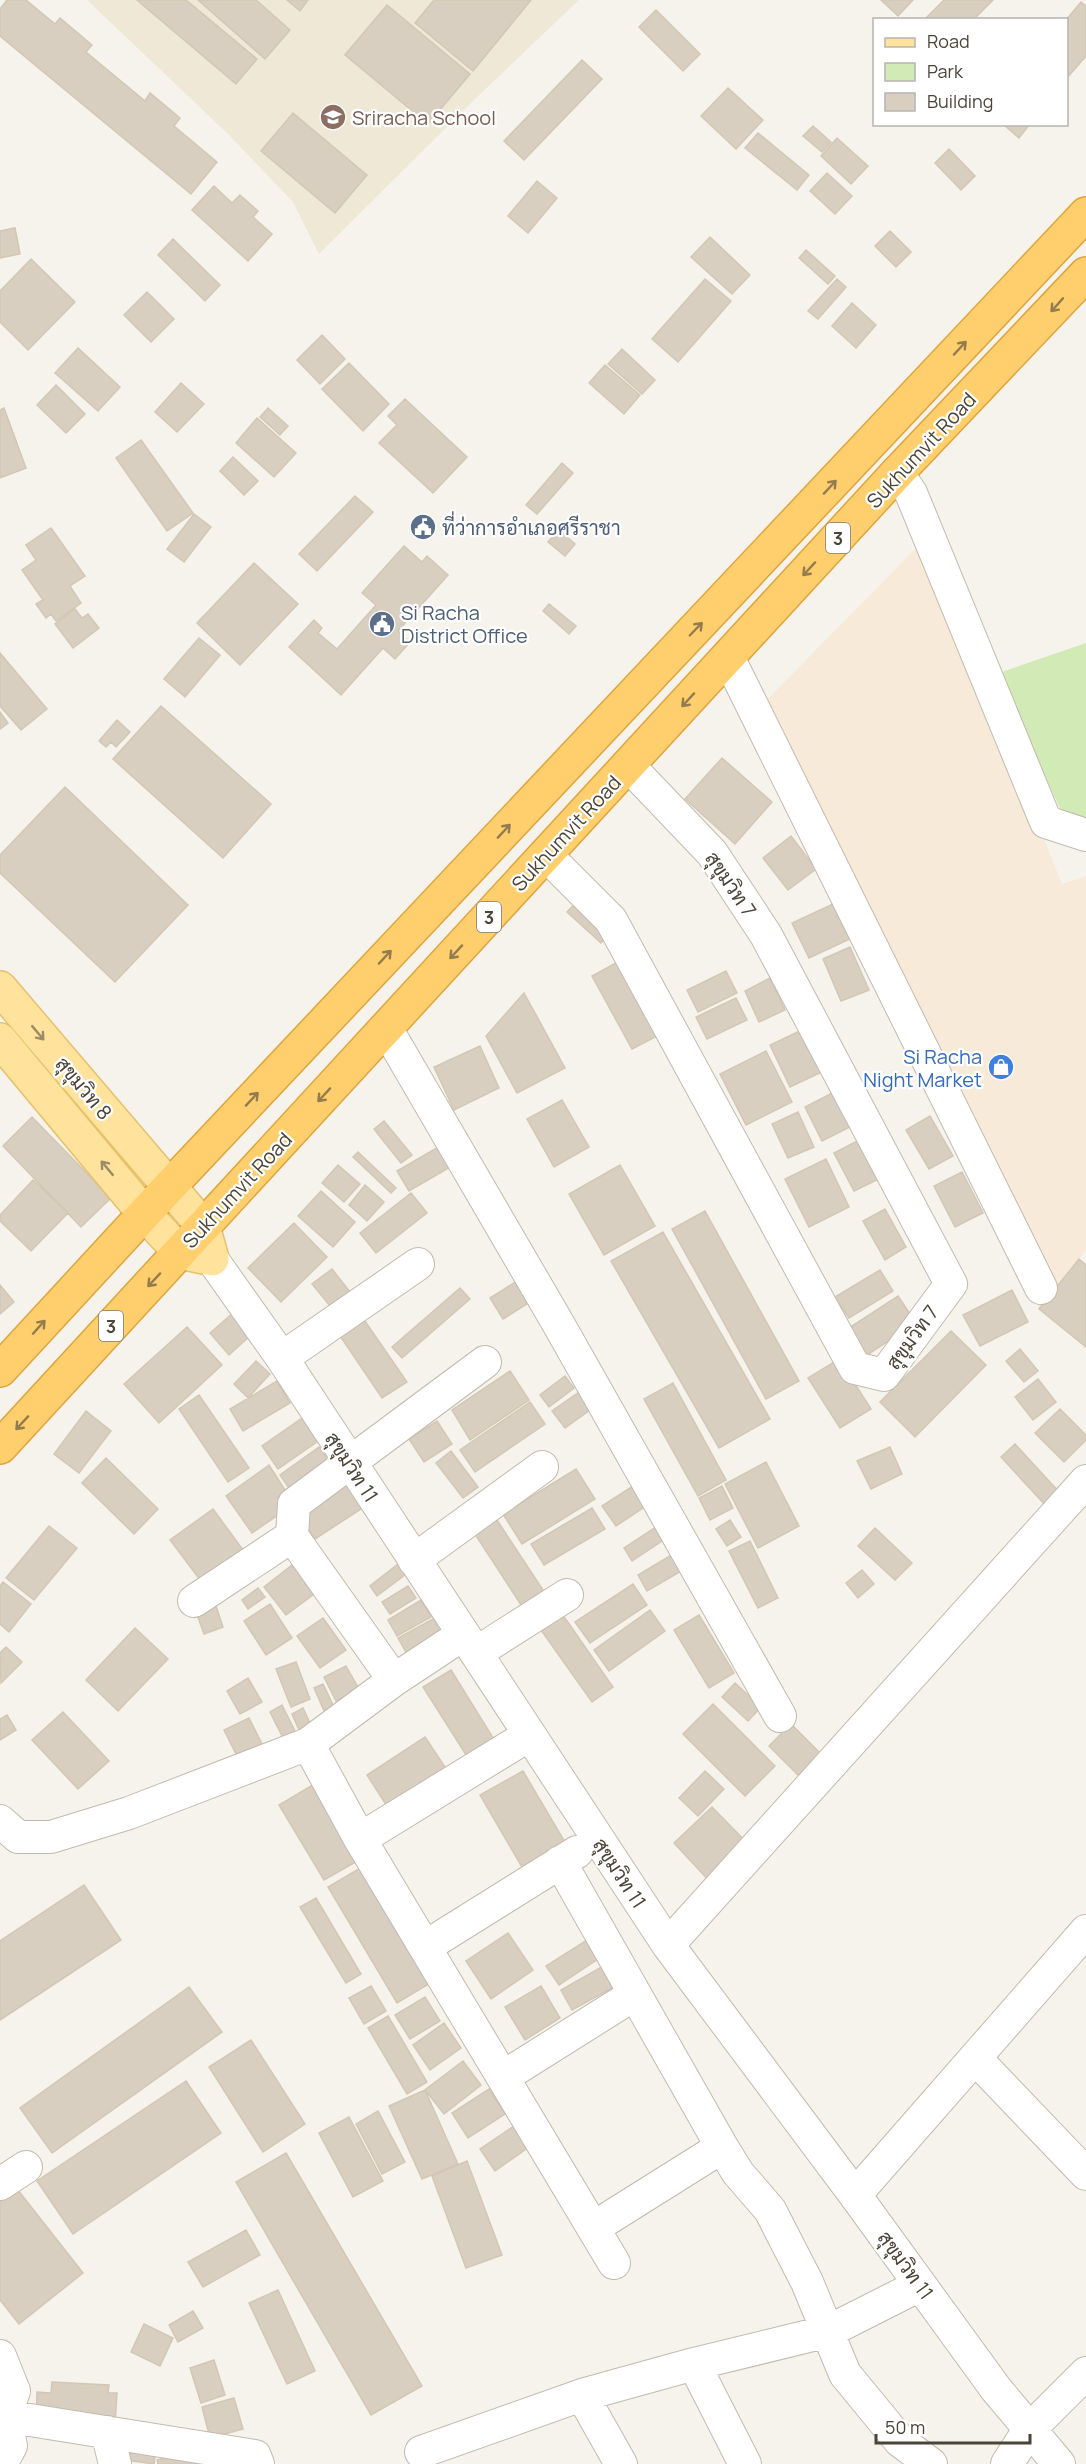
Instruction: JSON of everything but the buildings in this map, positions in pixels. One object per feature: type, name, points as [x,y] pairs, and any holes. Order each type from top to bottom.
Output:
[{"type":"highway","name":"Sukhumvit Road","points":[[0,1370],[144,1213],[1086,214]]},
{"type":"highway","name":"Sukhumvit Road","points":[[0,1447],[897,473],[1086,274]]},
{"type":"main road","name":"สุขุมวิท 8","points":[[0,988],[169,1187]]},
{"type":"main road","name":"สุขุมวิท 8","points":[[0,1040],[144,1213]]},
{"type":"main road","name":"สุขุมวิท 11","points":[[169,1187],[203,1226],[212,1259]]},
{"type":"main road","points":[[144,1213],[180,1252],[212,1259]]},
{"type":"street","points":[[897,473],[911,493],[1046,822],[1086,835]]},
{"type":"street","points":[[728,657],[1041,1288]]},
{"type":"street","name":"สุขุมวิท 7","points":[[546,855],[611,920],[855,1368],[884,1375],[951,1284],[766,936],[712,853],[628,765]]},
{"type":"street","points":[[386,1028],[559,1325],[780,1716]]},
{"type":"street","name":"สุขุมวิท 11","points":[[212,1259],[282,1358],[668,1945],[855,2195],[996,2390],[1059,2464]]},
{"type":"street","points":[[282,1358],[418,1264]]},
{"type":"street","points":[[394,1680],[292,1536],[294,1504],[485,1362]]},
{"type":"street","points":[[414,1560],[542,1467]]},
{"type":"street","points":[[668,1945],[1086,1481]]},
{"type":"street","points":[[194,1601],[292,1536]]},
{"type":"street","points":[[0,1821],[18,1837],[51,1837],[129,1813],[308,1744],[394,1680],[567,1594]]},
{"type":"street","points":[[360,1839],[529,1735]]},
{"type":"street","points":[[308,1744],[360,1839],[614,2263]]},
{"type":"street","points":[[425,1947],[597,1839]]},
{"type":"street","points":[[560,1862],[722,2147],[738,2173],[770,2210],[829,2331],[845,2374],[900,2440],[931,2464]]},
{"type":"street","points":[[855,2195],[1086,1930]]},
{"type":"street","points":[[503,2077],[635,1994]]},
{"type":"street","points":[[975,2058],[1086,2174]]},
{"type":"street","points":[[593,2228],[722,2147]]},
{"type":"street","points":[[0,2184],[26,2167]]},
{"type":"street","points":[[421,2452],[582,2396],[694,2364],[829,2331],[920,2285]]},
{"type":"street","points":[[0,2356],[6,2401],[6,2455]]},
{"type":"street","points":[[694,2364],[745,2464]]},
{"type":"street","points":[[1006,2464],[1029,2430],[1086,2373]]},
{"type":"street","points":[[582,2396],[621,2464]]},
{"type":"street","points":[[6,2401],[106,2432],[255,2456],[258,2464]]},
{"type":"street","points":[[106,2432],[115,2464]]},
{"type":"shaded area","name":"Sriracha School","points":[[87,0],[579,0],[475,99],[319,254],[293,202],[228,134]]},
{"type":"shaded area","name":"Si Racha Night Market","points":[[924,540],[1062,884],[1086,876],[1086,1250],[1039,1309],[743,724]]},
{"type":"green space","points":[[1086,643],[1086,826],[1084,827],[1061,810],[996,674]]},
{"type":"place","name":"Sriracha School","points":[[333,117]]},
{"type":"place","name":"ที่ว่าการอำเภอศรีราชา","points":[[423,527]]},
{"type":"place","name":"Si Racha District Office","points":[[382,624]]},
{"type":"place","name":"Si Racha Night Market","points":[[1001,1067]]}]
